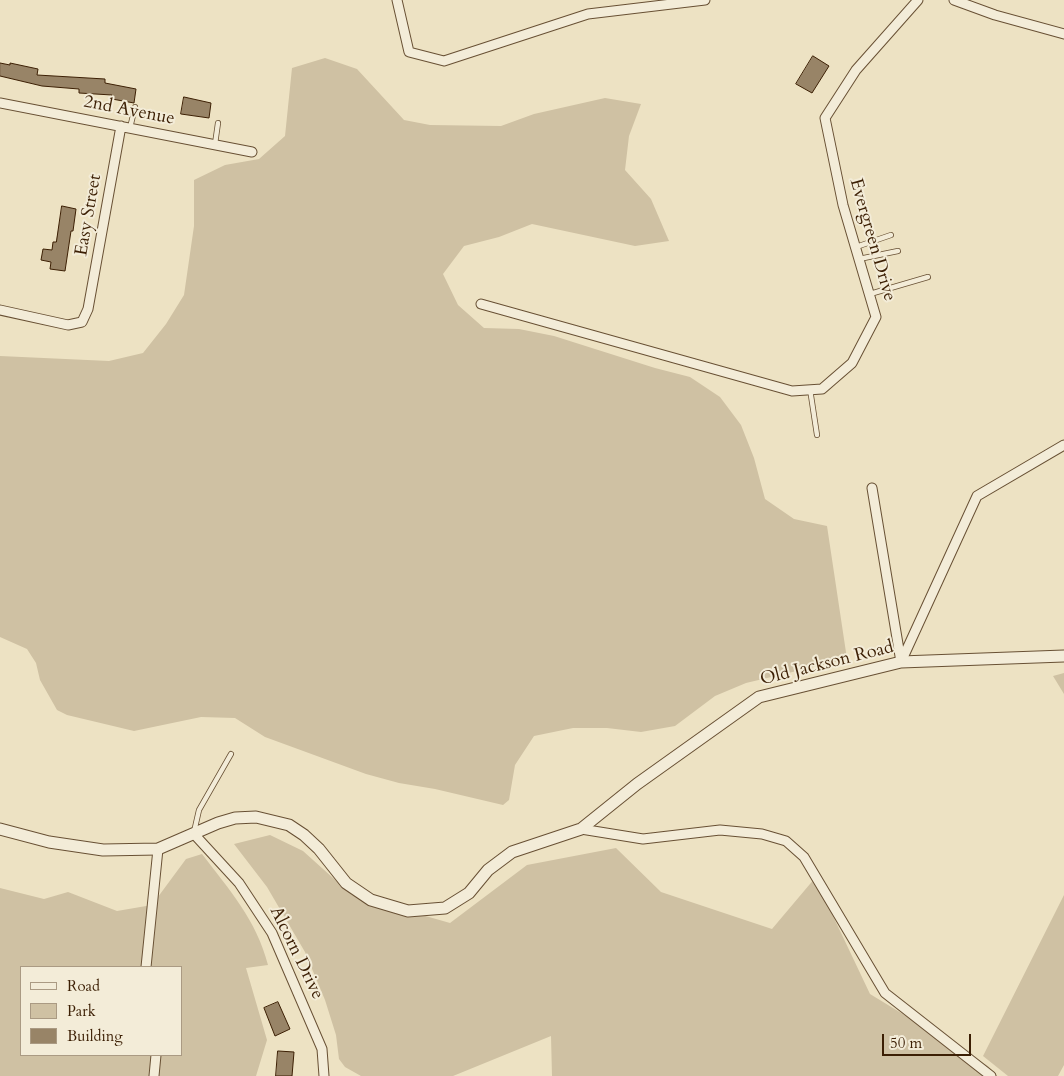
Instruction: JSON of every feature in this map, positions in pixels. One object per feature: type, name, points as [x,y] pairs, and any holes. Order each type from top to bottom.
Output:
[{"type":"street","points":[[397,0],[409,52],[444,61],[588,14],[705,0]]},
{"type":"street","name":"Evergreen Drive","points":[[481,304],[792,391],[822,389],[852,364],[876,317],[843,205],[825,118],[856,70],[918,0]]},
{"type":"street","points":[[954,0],[996,15],[1064,34]]},
{"type":"street","name":"2nd Avenue","points":[[0,103],[252,152]]},
{"type":"street","name":"Easy Street","points":[[0,310],[68,325],[82,322],[88,309],[126,127]]},
{"type":"street","points":[[901,662],[977,496],[1064,445]]},
{"type":"street","points":[[872,488],[901,662]]},
{"type":"street","name":"Old Jackson Road","points":[[582,829],[637,784],[759,697],[901,662],[1064,656]]},
{"type":"street","points":[[1,832],[49,842],[103,850],[158,849],[218,823],[235,818],[256,817],[272,820],[289,825],[319,849],[346,882],[371,900],[408,911],[445,908],[469,892],[488,870],[512,852],[582,829],[643,839],[720,830],[762,834],[786,841],[804,857],[885,993],[991,1076]]},
{"type":"street","name":"Alcorn Drive","points":[[194,834],[239,883],[272,933],[322,1049],[324,1076]]},
{"type":"street","points":[[146,966],[158,849]]},
{"type":"street","points":[[154,1076],[156,1056]]},
{"type":"lane","points":[[126,127],[135,107]]},
{"type":"lane","points":[[215,144],[218,123]]},
{"type":"lane","points":[[856,247],[891,235]]},
{"type":"lane","points":[[859,259],[898,251]]},
{"type":"lane","points":[[870,294],[928,277]]},
{"type":"lane","points":[[810,390],[817,435]]},
{"type":"lane","points":[[194,834],[200,810],[231,754]]},
{"type":"green space","points":[[325,58],[357,69],[404,120],[430,125],[501,126],[534,114],[605,98],[641,104],[629,136],[625,170],[651,199],[669,241],[635,246],[532,224],[499,237],[464,246],[443,274],[458,305],[484,328],[519,329],[554,336],[690,377],[720,397],[741,425],[754,458],[765,499],[794,519],[827,526],[847,659],[746,683],[715,696],[675,726],[641,732],[607,728],[573,728],[534,736],[515,765],[509,800],[503,805],[366,774],[265,737],[235,718],[201,717],[134,731],[67,715],[57,710],[40,680],[36,663],[27,649],[0,637],[0,356],[109,361],[143,353],[166,324],[184,295],[194,226],[194,180],[225,165],[259,159],[285,136],[292,68]]},
{"type":"green space","points":[[1064,673],[1064,694],[1053,676]]},
{"type":"green space","points":[[270,835],[303,851],[352,895],[450,923],[527,865],[616,848],[661,892],[772,929],[815,878],[870,994],[988,1066],[997,1076],[552,1076],[551,1036],[453,1076],[361,1076],[345,1067],[339,1059],[336,1035],[325,1000],[305,952],[267,887],[234,844]]},
{"type":"green space","points":[[202,854],[249,919],[257,933],[268,965],[246,968],[267,1040],[256,1076],[0,1076],[0,888],[44,899],[68,892],[117,911],[152,905],[186,859]]},
{"type":"green space","points":[[1064,895],[1064,1065],[1058,1076],[1008,1076],[983,1056]]},
{"type":"building","points":[[813,56],[829,66],[812,93],[796,84]]},
{"type":"building","points":[[0,63],[10,65],[10,63],[38,69],[37,75],[105,79],[105,83],[136,89],[134,103],[112,99],[112,95],[79,93],[79,89],[42,86],[0,76]]},
{"type":"building","points":[[184,97],[211,103],[209,118],[181,114]]},
{"type":"building","points":[[62,206],[76,209],[65,271],[50,269],[51,262],[41,260],[43,249],[52,250],[53,242],[56,242]]},
{"type":"building","points":[[278,1002],[290,1029],[275,1036],[264,1008]]},
{"type":"building","points":[[278,1051],[294,1052],[292,1076],[276,1076]]}]
